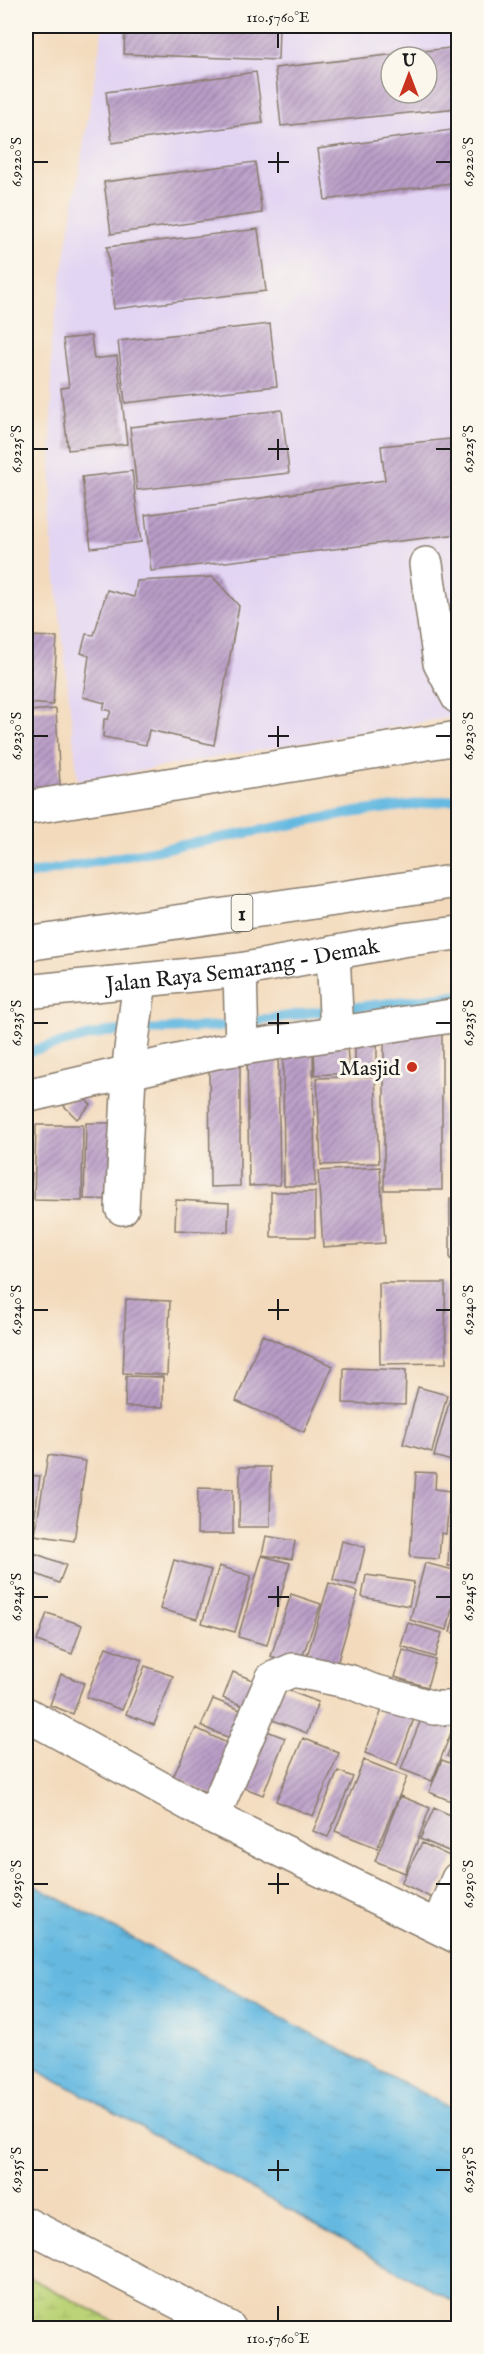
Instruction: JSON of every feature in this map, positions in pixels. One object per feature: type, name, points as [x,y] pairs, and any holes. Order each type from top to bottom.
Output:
[{"type":"main road","points":[[426,564],[440,663],[459,697]]},
{"type":"main road","points":[[26,808],[459,738]]},
{"type":"main road","name":"1","points":[[26,945],[459,881]]},
{"type":"main road","name":"Jalan Raya Semarang - Demak","points":[[26,992],[240,970],[459,933]]},
{"type":"main road","points":[[333,953],[336,1016]]},
{"type":"main road","points":[[240,970],[242,1031]]},
{"type":"main road","points":[[122,1208],[129,1064],[140,981]]},
{"type":"main road","points":[[26,1096],[242,1031],[336,1016],[459,1016]]},
{"type":"main road","points":[[213,1817],[272,1679],[292,1670],[351,1682],[370,1690],[434,1708],[459,1708]]},
{"type":"main road","points":[[26,1714],[213,1817],[448,1931],[459,1879]]},
{"type":"main road","points":[[26,2224],[229,2328]]},
{"type":"shaded area","points":[[103,26],[458,26],[458,716],[78,781],[52,542],[51,343]]},
{"type":"green space","points":[[26,2276],[127,2328],[26,2328]]},
{"type":"water","points":[[26,1881],[458,2112],[458,2304],[26,2063]]},
{"type":"building","points":[[125,26],[279,26],[278,60],[124,54]]},
{"type":"building","points":[[458,47],[458,108],[281,126],[275,68],[379,56],[379,105],[439,105],[439,49]]},
{"type":"building","points":[[256,72],[263,123],[112,143],[106,92]]},
{"type":"building","points":[[458,129],[458,182],[325,200],[318,149]]},
{"type":"building","points":[[255,162],[262,213],[111,234],[104,182]]},
{"type":"building","points":[[258,229],[266,291],[114,309],[107,247]]},
{"type":"building","points":[[270,324],[277,386],[125,403],[118,341]]},
{"type":"building","points":[[91,336],[94,359],[117,356],[127,444],[68,450],[61,388],[69,387],[63,339]]},
{"type":"building","points":[[282,410],[289,473],[137,490],[130,427]]},
{"type":"building","points":[[450,439],[451,469],[458,468],[458,534],[151,571],[145,515],[385,480],[381,446]]},
{"type":"building","points":[[132,471],[141,542],[91,548],[82,477]]},
{"type":"building","points":[[213,577],[239,606],[214,745],[149,730],[146,745],[103,737],[104,719],[108,719],[111,711],[103,709],[105,703],[83,697],[89,656],[81,653],[86,634],[94,635],[107,590],[134,597],[137,581]]},
{"type":"building","points":[[26,636],[57,637],[53,705],[26,703]]},
{"type":"building","points":[[56,709],[60,787],[26,789],[26,711]]},
{"type":"building","points":[[384,1032],[442,1033],[442,1190],[384,1190]]},
{"type":"building","points":[[355,1039],[377,1039],[377,1072],[355,1072]]},
{"type":"building","points":[[347,1045],[349,1073],[315,1075],[314,1046]]},
{"type":"building","points":[[278,1050],[280,1185],[249,1186],[247,1051]]},
{"type":"building","points":[[283,1051],[313,1051],[315,1186],[284,1186]]},
{"type":"building","points":[[240,1059],[240,1186],[210,1187],[209,1060]]},
{"type":"building","points":[[375,1076],[379,1163],[321,1165],[317,1078]]},
{"type":"building","points":[[78,1092],[91,1105],[77,1119],[64,1106]]},
{"type":"building","points":[[86,1123],[123,1123],[122,1200],[84,1199]]},
{"type":"building","points":[[36,1125],[83,1125],[82,1201],[34,1200]]},
{"type":"building","points":[[380,1167],[385,1243],[323,1247],[318,1171]]},
{"type":"building","points":[[26,1173],[32,1173],[28,1218],[26,1217]]},
{"type":"building","points":[[271,1192],[315,1192],[315,1237],[271,1237]]},
{"type":"building","points":[[450,1199],[458,1199],[458,1260],[450,1259]]},
{"type":"building","points":[[176,1200],[229,1203],[228,1232],[175,1230]]},
{"type":"building","points":[[379,1283],[445,1283],[446,1363],[380,1364]]},
{"type":"building","points":[[126,1299],[170,1301],[167,1375],[123,1373]]},
{"type":"building","points":[[262,1335],[333,1366],[304,1432],[236,1401]]},
{"type":"building","points":[[344,1368],[406,1370],[405,1405],[343,1403]]},
{"type":"building","points":[[126,1376],[163,1377],[163,1407],[125,1407]]},
{"type":"building","points":[[418,1387],[447,1395],[432,1452],[403,1444]]},
{"type":"building","points":[[452,1392],[458,1394],[458,1463],[434,1456]]},
{"type":"building","points":[[48,1455],[86,1461],[74,1541],[35,1535]]},
{"type":"building","points":[[240,1467],[271,1467],[270,1527],[239,1527]]},
{"type":"building","points":[[416,1472],[436,1473],[435,1489],[450,1491],[446,1534],[441,1533],[439,1559],[410,1557]]},
{"type":"building","points":[[26,1475],[40,1476],[35,1515],[26,1514]]},
{"type":"building","points":[[198,1488],[233,1489],[233,1534],[197,1534]]},
{"type":"building","points":[[451,1503],[458,1503],[458,1566],[448,1566]]},
{"type":"building","points":[[26,1517],[35,1518],[33,1539],[26,1539]]},
{"type":"building","points":[[266,1536],[295,1541],[292,1559],[262,1555]]},
{"type":"building","points":[[342,1541],[365,1547],[356,1585],[333,1580]]},
{"type":"building","points":[[26,1550],[66,1565],[59,1583],[26,1570]]},
{"type":"building","points":[[262,1556],[290,1563],[267,1645],[238,1637]]},
{"type":"building","points":[[174,1560],[211,1570],[197,1619],[160,1609]]},
{"type":"building","points":[[425,1563],[458,1571],[458,1584],[447,1630],[410,1620]]},
{"type":"building","points":[[219,1566],[251,1576],[235,1632],[202,1623]]},
{"type":"building","points":[[366,1575],[414,1582],[409,1606],[362,1597]]},
{"type":"building","points":[[329,1583],[358,1592],[335,1671],[305,1663]]},
{"type":"building","points":[[291,1594],[321,1604],[299,1666],[271,1656]]},
{"type":"building","points":[[458,1601],[458,1634],[450,1632]]},
{"type":"building","points":[[47,1613],[82,1625],[72,1654],[37,1641]]},
{"type":"building","points":[[408,1623],[442,1633],[435,1657],[401,1646]]},
{"type":"building","points":[[106,1647],[142,1660],[122,1710],[86,1697]]},
{"type":"building","points":[[403,1650],[435,1660],[427,1687],[395,1677]]},
{"type":"building","points":[[145,1666],[173,1676],[154,1725],[126,1714]]},
{"type":"building","points":[[233,1672],[262,1684],[252,1709],[223,1698]]},
{"type":"building","points":[[61,1674],[84,1683],[73,1714],[50,1705]]},
{"type":"building","points":[[274,1685],[318,1702],[307,1733],[262,1716]]},
{"type":"building","points":[[387,1697],[418,1708],[397,1765],[365,1753]]},
{"type":"building","points":[[213,1699],[251,1714],[239,1742],[201,1726]]},
{"type":"building","points":[[426,1707],[456,1720],[432,1781],[401,1769]]},
{"type":"building","points":[[254,1726],[285,1738],[263,1795],[232,1783]]},
{"type":"building","points":[[196,1728],[237,1748],[214,1796],[173,1777]]},
{"type":"building","points":[[458,1728],[458,1760],[447,1756]]},
{"type":"building","points":[[303,1738],[339,1753],[313,1816],[276,1801]]},
{"type":"building","points":[[364,1760],[407,1777],[377,1848],[335,1831]]},
{"type":"building","points":[[442,1760],[458,1766],[458,1804],[429,1792]]},
{"type":"building","points":[[338,1771],[353,1777],[328,1837],[313,1831]]},
{"type":"building","points":[[400,1796],[430,1808],[405,1873],[375,1861]]},
{"type":"building","points":[[434,1808],[458,1818],[458,1855],[420,1839]]},
{"type":"building","points":[[422,1843],[454,1858],[434,1899],[401,1883]]},
{"type":"waterway","points":[[26,875],[357,812],[458,799]]},
{"type":"waterway","points":[[26,1052],[106,1032],[224,1026],[307,1013],[458,995]]},
{"type":"place","name":"Masjid","points":[[412,1067]]}]
